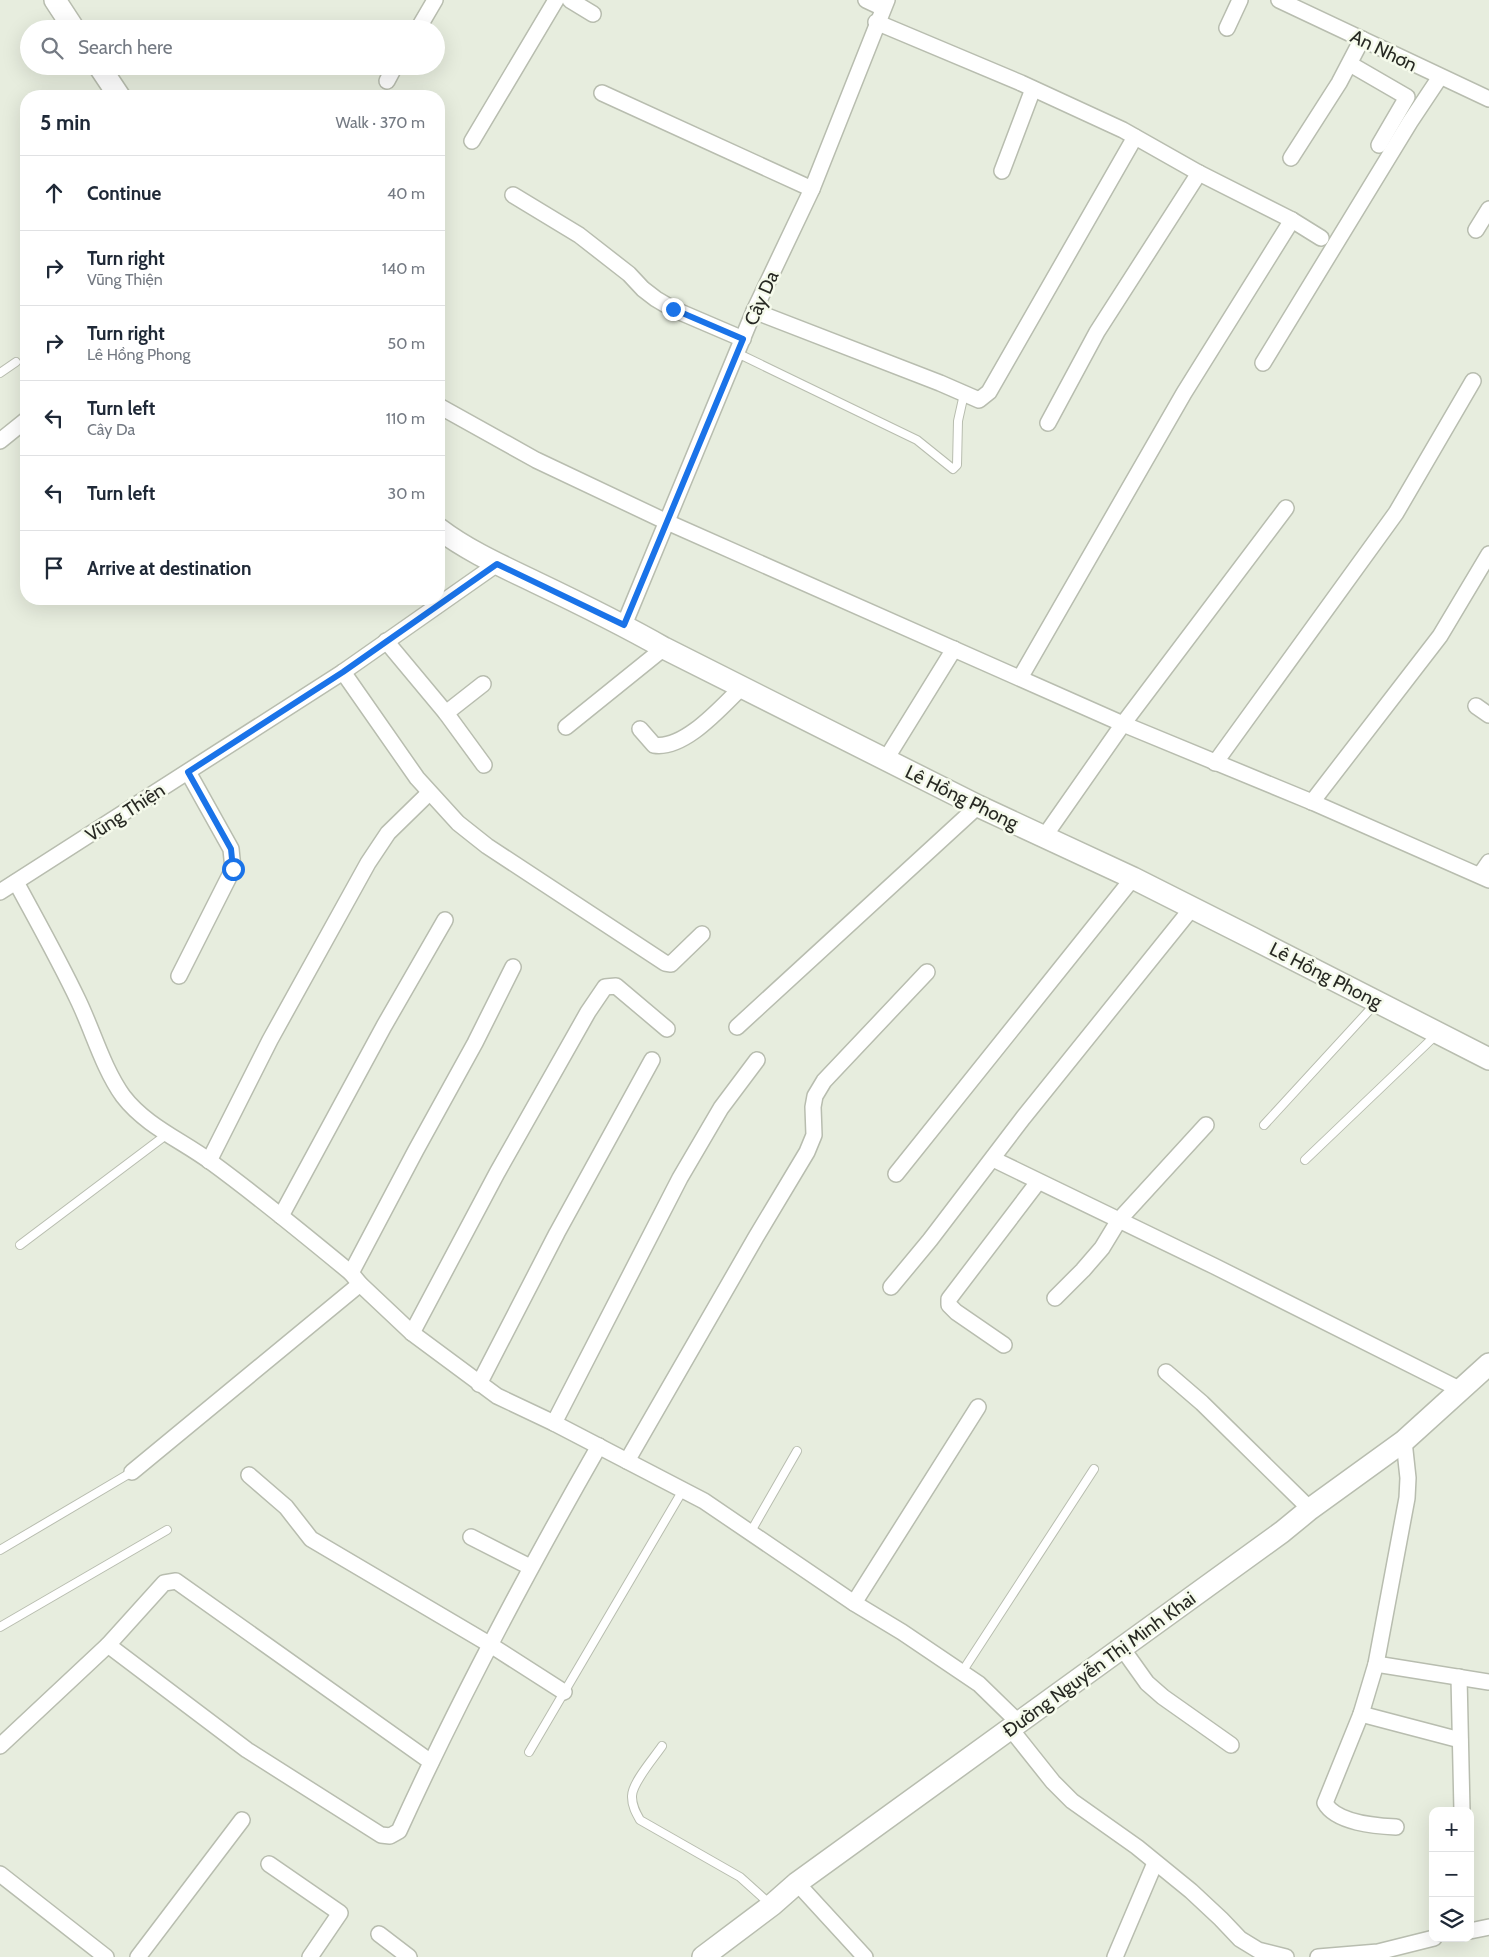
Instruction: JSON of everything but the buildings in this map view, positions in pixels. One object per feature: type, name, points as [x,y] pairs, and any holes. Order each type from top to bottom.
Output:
[{"type":"main road","points":[[55,0],[68,20]]},
{"type":"main road","points":[[105,75],[115,90]]},
{"type":"main road","name":"Lê Hồng Phong","points":[[445,532],[466,548],[497,564],[624,625],[664,648],[743,686],[978,806],[1133,878],[1489,1059]]},
{"type":"main road","name":"Đường Nguyễn Thị Minh Khai","points":[[703,1957],[772,1905],[797,1883],[1282,1532],[1310,1509],[1404,1441],[1489,1364]]},
{"type":"street","points":[[423,20],[435,0]]},
{"type":"street","points":[[472,142],[556,0]]},
{"type":"street","points":[[570,0],[593,14]]},
{"type":"street","points":[[866,0],[885,4]]},
{"type":"street","points":[[1227,28],[1240,0]]},
{"type":"street","name":"An Nhơn","points":[[1279,0],[1489,99]]},
{"type":"street","points":[[1308,14],[1314,0]]},
{"type":"street","name":"Cây Da","points":[[624,625],[754,311],[812,189],[876,22],[885,4]]},
{"type":"street","points":[[876,22],[1033,89],[1135,137],[1199,173],[1292,220],[1320,238]]},
{"type":"street","points":[[1291,158],[1350,64],[1362,39]]},
{"type":"street","points":[[1350,64],[1407,97],[1379,145]]},
{"type":"street","points":[[386,81],[390,75]]},
{"type":"street","points":[[1263,363],[1410,122],[1440,77]]},
{"type":"street","points":[[1002,171],[1033,89]]},
{"type":"street","points":[[602,93],[812,189]]},
{"type":"street","points":[[754,311],[979,400],[990,392],[1135,137]]},
{"type":"street","points":[[1048,423],[1097,332],[1199,173]]},
{"type":"street","points":[[513,195],[579,235],[629,274],[656,299],[740,346]]},
{"type":"street","points":[[1476,230],[1489,209]]},
{"type":"street","points":[[1020,678],[1184,393],[1292,220]]},
{"type":"street","points":[[1215,763],[1396,513],[1473,381]]},
{"type":"street","points":[[445,409],[536,460],[667,522],[1123,724],[1312,802],[1484,878],[1489,862]]},
{"type":"street","points":[[0,441],[20,425]]},
{"type":"street","points":[[1044,837],[1123,724],[1286,508]]},
{"type":"street","points":[[1312,802],[1440,636],[1489,554]]},
{"type":"street","name":"Vũng Thiện","points":[[445,601],[497,564]]},
{"type":"street","name":"Vũng Thiện","points":[[0,892],[343,672],[439,605]]},
{"type":"street","points":[[386,642],[446,713],[484,765]]},
{"type":"street","points":[[566,727],[664,648]]},
{"type":"street","points":[[886,759],[954,649]]},
{"type":"street","points":[[343,672],[429,793],[458,823],[487,846],[665,963],[670,964],[676,960],[702,934]]},
{"type":"street","points":[[446,713],[483,684]]},
{"type":"street","points":[[640,729],[654,744],[671,744],[702,724],[743,686]]},
{"type":"street","points":[[1476,706],[1489,715]]},
{"type":"street","points":[[179,976],[233,869],[231,849],[188,772]]},
{"type":"street","points":[[209,1161],[270,1040],[368,863],[388,833],[429,793]]},
{"type":"street","points":[[738,1027],[978,806]]},
{"type":"street","points":[[896,1174],[1133,878]]},
{"type":"street","points":[[16,882],[78,999],[106,1065],[122,1095],[144,1117],[166,1135],[209,1161],[281,1216],[355,1278],[412,1333],[479,1384],[510,1404],[554,1423],[704,1501],[854,1603],[902,1632],[979,1684],[1014,1725],[1053,1782],[1072,1801],[1137,1847],[1192,1891],[1240,1940],[1258,1950],[1286,1957]]},
{"type":"street","points":[[891,1287],[993,1159],[1023,1118],[1192,908]]},
{"type":"street","points":[[281,1216],[384,1026],[445,920]]},
{"type":"street","points":[[132,1472],[355,1278],[416,1150],[476,1043],[512,967]]},
{"type":"street","points":[[627,1461],[807,1152],[814,1135],[812,1107],[819,1089],[824,1081],[927,972]]},
{"type":"street","points":[[412,1333],[507,1157],[588,1012],[605,987],[616,986],[667,1029]]},
{"type":"street","points":[[479,1384],[652,1060]]},
{"type":"street","points":[[554,1423],[684,1170],[721,1108],[757,1060]]},
{"type":"street","points":[[1055,1298],[1102,1248],[1119,1220],[1206,1125]]},
{"type":"street","points":[[993,1159],[1214,1266],[1461,1390]]},
{"type":"street","points":[[1004,1345],[956,1312],[949,1305],[949,1299],[1038,1182]]},
{"type":"street","points":[[1166,1372],[1202,1403],[1310,1509]]},
{"type":"street","points":[[854,1603],[978,1407]]},
{"type":"street","points":[[1396,1827],[1369,1826],[1337,1815],[1325,1803],[1361,1714],[1376,1664],[1407,1498],[1408,1478],[1404,1441]]},
{"type":"street","points":[[108,1645],[247,1750],[381,1835],[390,1836],[399,1831],[430,1762],[489,1644],[530,1567],[599,1446]]},
{"type":"street","points":[[249,1475],[286,1507],[312,1539],[489,1644],[564,1692]]},
{"type":"street","points":[[471,1537],[530,1567]]},
{"type":"street","points":[[0,1746],[108,1645],[164,1583],[176,1581],[430,1762]]},
{"type":"street","points":[[1122,1648],[1147,1683],[1188,1716],[1231,1746]]},
{"type":"street","points":[[1376,1664],[1489,1682]]},
{"type":"street","points":[[1460,1677],[1462,1807]]},
{"type":"street","points":[[1361,1714],[1460,1740]]},
{"type":"street","points":[[138,1957],[242,1820]]},
{"type":"street","points":[[1115,1957],[1155,1863]]},
{"type":"street","points":[[269,1864],[340,1913],[310,1957]]},
{"type":"street","points":[[0,1874],[106,1957]]},
{"type":"street","points":[[797,1883],[865,1957]]},
{"type":"street","points":[[1474,1930],[1489,1927]]},
{"type":"street","points":[[379,1934],[409,1957]]},
{"type":"street","points":[[1318,1957],[1378,1955],[1429,1940]]},
{"type":"lane","points":[[740,346],[916,440],[953,469],[957,465],[958,421],[964,394]]},
{"type":"lane","points":[[0,373],[16,362]]},
{"type":"lane","points":[[1264,1125],[1377,1001]]},
{"type":"lane","points":[[1305,1160],[1438,1032]]},
{"type":"lane","points":[[20,1246],[166,1135]]},
{"type":"lane","points":[[750,1532],[797,1451]]},
{"type":"lane","points":[[962,1672],[1094,1469]]},
{"type":"lane","points":[[0,1550],[132,1472]]},
{"type":"lane","points":[[528,1752],[683,1490]]},
{"type":"lane","points":[[0,1626],[167,1530]]},
{"type":"lane","points":[[662,1746],[637,1783],[632,1795],[634,1809],[640,1820],[740,1877],[772,1905]]},
{"type":"route","points":[[233,869],[231,849],[188,772],[343,672],[497,564],[624,625],[743,339],[673,309]]}]
